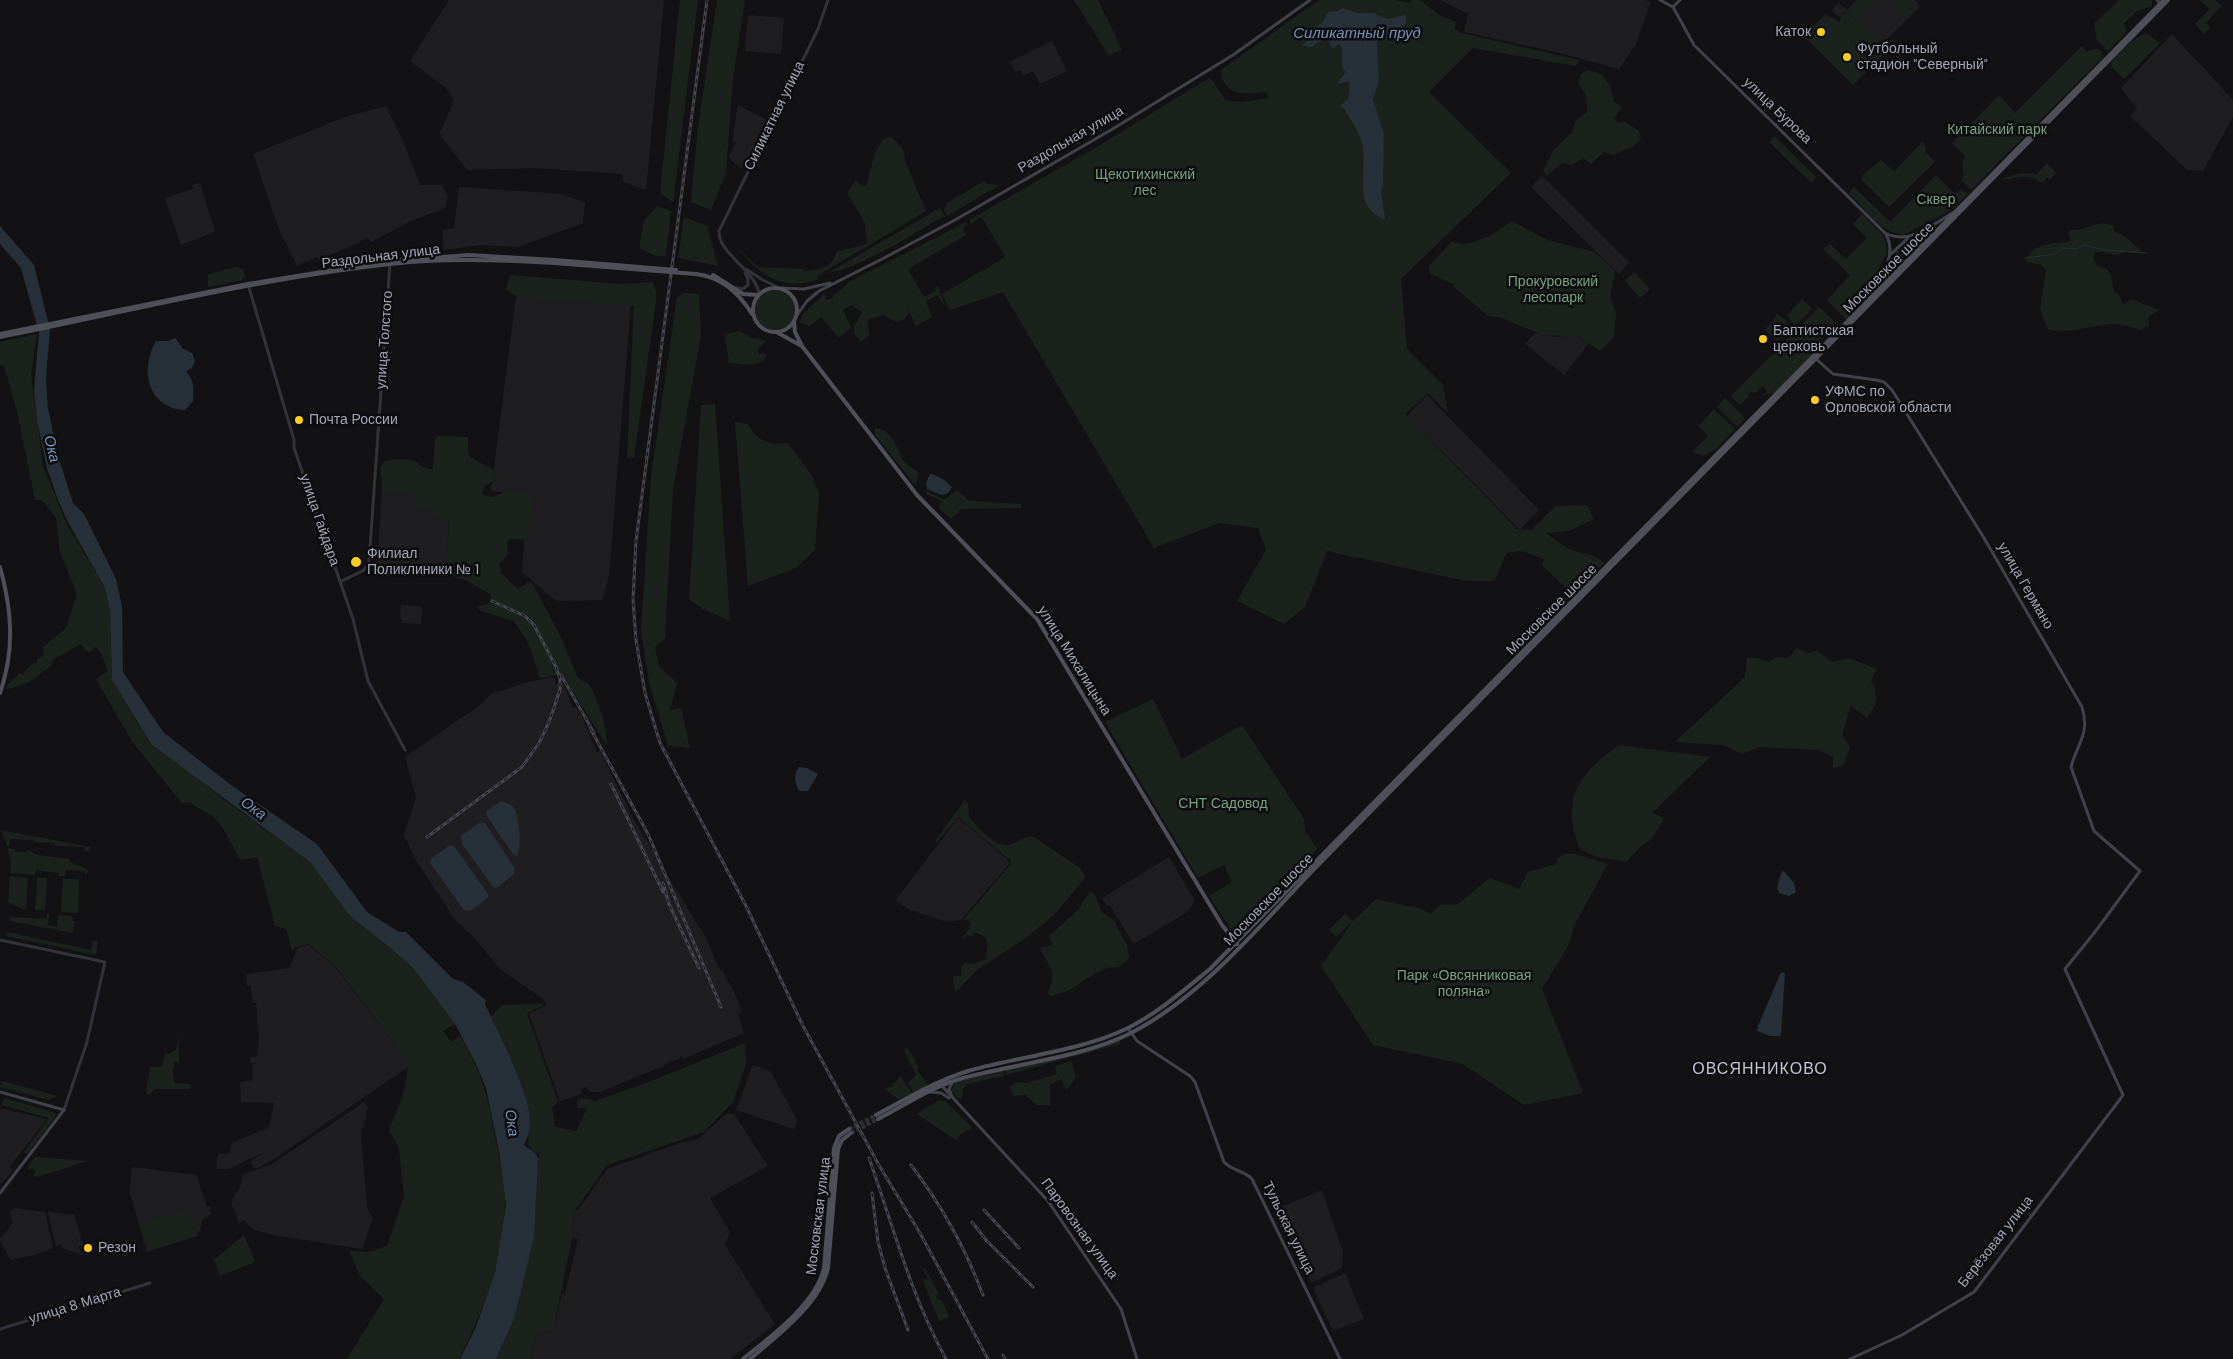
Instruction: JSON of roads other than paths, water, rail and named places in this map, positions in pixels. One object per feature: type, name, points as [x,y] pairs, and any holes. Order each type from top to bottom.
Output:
[{"type":"main road","name":"Раздольная улица","points":[[795,320],[812,296],[833,283],[884,258],[1110,130],[1233,55],[1310,0]]},
{"type":"main road","points":[[1660,0],[1673,7],[1680,0]]},
{"type":"main road","name":"Московское шоссе","points":[[1923,247],[1956,210],[2161,2],[2168,0]]},
{"type":"main road","name":"Московское шоссе","points":[[1897,273],[1868,299],[1814,357],[1213,973],[1162,1013],[1131,1033],[1085,1049],[940,1084],[928,1093],[876,1117],[940,1084],[970,1071],[1084,1044],[1128,1028],[1183,990],[1236,944],[1312,864],[1814,357],[1897,273],[1923,247],[2161,2]]},
{"type":"main road","name":"улица Бурова","points":[[1673,7],[1694,45],[1885,233]]},
{"type":"main road","points":[[1890,254],[1908,238],[1956,210]]},
{"type":"main road","points":[[1885,233],[1896,237],[1908,238]]},
{"type":"main road","points":[[1868,299],[1888,262],[1890,254],[1889,243],[1885,233]]},
{"type":"main road","points":[[1914,235],[1921,238],[1923,247]]},
{"type":"main road","name":"Раздольная улица","points":[[0,336],[247,285],[390,263],[479,255],[718,276],[743,294],[758,294]]},
{"type":"main road","points":[[1888,262],[1890,270],[1897,273]]},
{"type":"main road","name":"Раздольная улица","points":[[696,273],[712,277],[726,284],[741,299],[753,316]]},
{"type":"main road","name":"Раздольная улица","points":[[780,288],[804,289],[833,283]]},
{"type":"main road","points":[[780,288],[794,298],[797,308],[795,320],[787,328],[775,332],[761,328],[753,316],[752,307],[758,294],[766,289],[780,288]]},
{"type":"main road","name":"улица Михалицына","points":[[795,320],[795,332],[802,346],[918,495],[1037,619],[1180,857],[1236,944]]},
{"type":"main road","name":"улица Михалицына","points":[[775,332],[786,336],[802,346]]},
{"type":"main road","name":"улица Германо","points":[[1814,357],[1833,374],[1884,382],[1892,390],[1945,474],[2082,706],[2086,726],[2071,767],[2090,824],[2099,837],[2140,871],[2065,968],[2123,1095]]},
{"type":"main road","points":[[0,567],[11,615],[12,637],[9,660],[0,693]]},
{"type":"main road","points":[[1236,944],[1240,947]]},
{"type":"main road","name":"Тульская улица","points":[[1128,1028],[1140,1043],[1190,1076],[1195,1082],[1224,1162],[1228,1167],[1246,1173],[1252,1179],[1340,1359]]},
{"type":"main road","points":[[953,1081],[949,1089],[954,1101]]},
{"type":"main road","name":"Паровозная улица","points":[[940,1084],[1048,1202],[1121,1309],[1137,1359]]},
{"type":"main road","points":[[0,1092],[64,1110],[0,1193]]},
{"type":"main road","points":[[928,1093],[941,1093],[954,1101]]},
{"type":"main road","name":"Берёзовая улица","points":[[1850,1359],[1902,1335],[1974,1292],[2123,1095]]},
{"type":"main road","points":[[843,1136],[850,1131]]},
{"type":"main road","name":"Московская улица","points":[[743,1359],[782,1326],[811,1294],[819,1281],[824,1268],[834,1148],[843,1136]]},
{"type":"main road","name":"Московская улица","points":[[750,1359],[799,1315],[817,1293],[824,1279],[828,1262],[836,1162],[843,1136]]},
{"type":"street","name":"Силикатная улица","points":[[739,264],[722,242],[719,230],[818,29],[828,0]]},
{"type":"street","name":"улица Толстого","points":[[340,582],[364,570],[369,562],[390,263]]},
{"type":"street","points":[[734,287],[743,289],[749,282],[739,264]]},
{"type":"street","points":[[739,264],[761,280],[780,288]]},
{"type":"street","points":[[739,264],[756,285],[758,294]]},
{"type":"street","name":"улица Гайдара","points":[[247,285],[294,440],[294,448],[353,619],[368,681],[405,750]]},
{"type":"street","points":[[0,940],[105,962],[87,1042],[64,1110]]},
{"type":"street","name":"улица 8 Марта","points":[[0,1329],[150,1283]]},
{"type":"water","name":"Силикатный пруд","points":[[1342,8],[1357,13],[1375,13],[1388,19],[1406,15],[1406,24],[1401,26],[1402,34],[1377,40],[1379,81],[1373,99],[1384,134],[1383,184],[1381,192],[1385,219],[1374,214],[1368,206],[1364,196],[1364,153],[1361,139],[1344,108],[1339,107],[1348,99],[1350,85],[1348,81],[1338,84],[1346,72],[1342,67],[1342,47],[1338,44],[1333,49],[1327,39],[1323,39],[1312,47],[1302,46],[1311,36],[1315,27],[1322,23],[1328,12],[1338,11]]},
{"type":"water","name":"Ока","points":[[0,226],[34,265],[50,330],[46,378],[48,409],[58,456],[73,503],[84,514],[116,579],[122,606],[123,672],[163,732],[231,785],[317,844],[367,912],[399,932],[406,932],[453,979],[463,982],[486,1000],[485,1004],[513,1063],[526,1097],[530,1123],[524,1145],[535,1153],[538,1158],[534,1237],[514,1319],[496,1359],[460,1359],[476,1327],[495,1272],[506,1206],[500,1156],[486,1088],[475,1062],[455,1024],[414,969],[350,916],[310,862],[151,744],[112,680],[110,611],[105,588],[68,522],[47,468],[37,421],[34,390],[39,333],[21,268],[0,244]]},
{"type":"water","points":[[175,338],[183,349],[192,353],[195,361],[192,368],[186,371],[193,385],[193,401],[185,410],[172,408],[162,402],[150,386],[148,375],[148,364],[156,341],[168,341]]},
{"type":"water","points":[[930,474],[937,476],[952,487],[948,493],[942,495],[927,489],[926,483]]},
{"type":"water","points":[[799,767],[807,768],[818,774],[808,791],[799,791],[795,776]]},
{"type":"water","points":[[501,801],[512,806],[517,816],[520,838],[517,856],[513,854],[486,815],[487,811]]},
{"type":"water","points":[[479,823],[485,823],[515,869],[514,874],[498,887],[494,888],[462,844],[461,836]]},
{"type":"water","points":[[450,845],[454,846],[488,894],[488,898],[470,911],[464,910],[430,863],[432,858]]},
{"type":"water","points":[[1784,871],[1794,883],[1796,892],[1789,896],[1779,893],[1777,888],[1781,873]]},
{"type":"water","points":[[1781,972],[1785,973],[1781,1034],[1780,1036],[1770,1036],[1757,1031]]},
{"type":"waterway","points":[[2025,258],[2055,254],[2062,248],[2075,249],[2084,245],[2105,250],[2147,253]]},
{"type":"tunnel","points":[[849,1129],[876,1115]]},
{"type":"tunnel","points":[[851,1133],[878,1119]]},
{"type":"railway","points":[[707,0],[636,541],[633,600],[636,640],[645,693],[660,743],[746,906],[802,1024],[880,1167],[920,1233],[988,1359]]},
{"type":"railway","points":[[427,837],[522,767],[539,743],[549,722],[560,690],[560,679],[556,667],[534,625],[525,616],[492,601]]},
{"type":"railway","points":[[561,675],[594,733]]},
{"type":"railway","points":[[590,728],[648,834],[721,1007]]},
{"type":"railway","points":[[611,784],[663,892]]},
{"type":"railway","points":[[663,883],[669,904],[699,968]]},
{"type":"railway","points":[[869,1158],[903,1260],[923,1311],[946,1359]]},
{"type":"railway","points":[[911,1165],[951,1227],[969,1261],[983,1295]]},
{"type":"railway","points":[[872,1193],[878,1242],[885,1268],[908,1330]]},
{"type":"railway","points":[[984,1210],[1019,1248]]},
{"type":"railway","points":[[972,1222],[987,1241],[1033,1287]]},
{"type":"railway","points":[[1003,1355],[1005,1359]]},
{"type":"place","name":"Каток","points":[[1821,32]]},
{"type":"place","name":"Футбольный стадион \"Северный\"","points":[[1847,57]]},
{"type":"place","name":"Баптистская церковь","points":[[1763,339]]},
{"type":"place","name":"УФМС по Орловской области","points":[[1815,400]]},
{"type":"place","name":"Почта России","points":[[299,420]]},
{"type":"place","name":"Филиал Поликлиники № 1","points":[[356,562]]},
{"type":"place","name":"Резон","points":[[88,1248]]},
{"type":"district","name":"ОВСЯННИКОВО","points":[[1760,1070]]},
{"type":"park label","name":"Китайский парк","points":[[1997,130]]},
{"type":"park label","name":"Щекотихинский лес","points":[[1145,184]]},
{"type":"park label","name":"Сквер","points":[[1936,200]]},
{"type":"park label","name":"Прокуровский лесопарк","points":[[1553,290]]},
{"type":"park label","name":"СНТ Садовод","points":[[1223,804]]},
{"type":"park label","name":"Парк «Овсянниковая поляна»","points":[[1464,984]]}]
